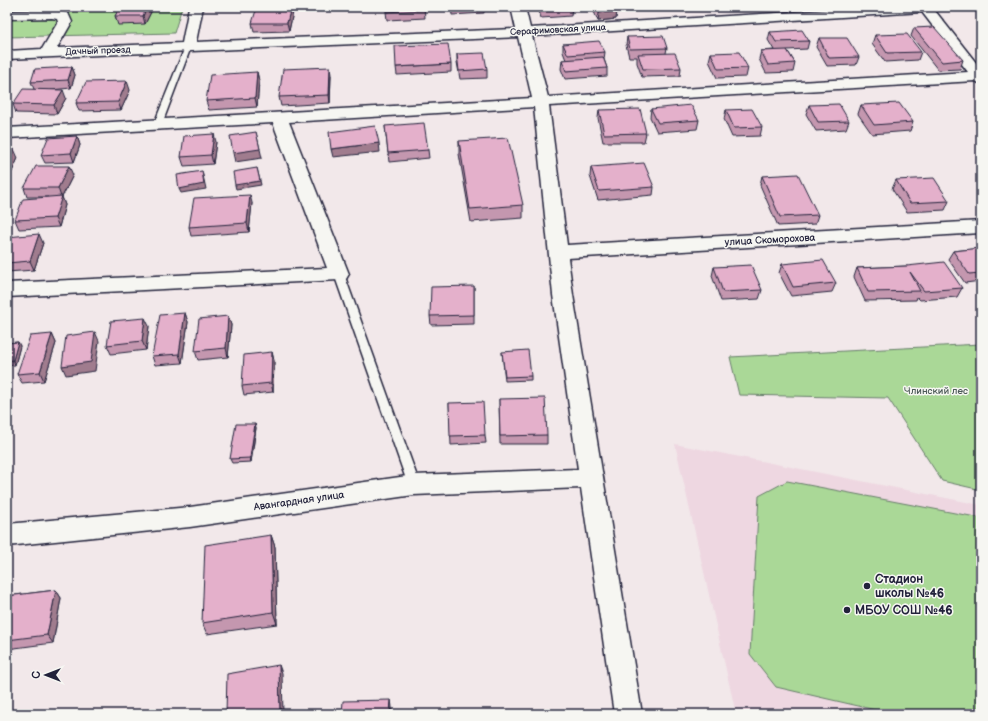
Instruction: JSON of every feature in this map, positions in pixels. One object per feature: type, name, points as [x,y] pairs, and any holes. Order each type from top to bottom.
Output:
[{"type":"street","points":[[188,47],[196,7]]},
{"type":"street","points":[[518,7],[541,102],[563,295],[628,714]]},
{"type":"street","points":[[925,8],[980,77]]},
{"type":"street","name":"Серафимовская улица","points":[[188,47],[523,32],[925,8]]},
{"type":"street","points":[[7,15],[52,14],[63,16],[65,22],[47,53]]},
{"type":"street","name":"Дачный проезд","points":[[7,54],[188,47]]},
{"type":"street","points":[[7,133],[980,77]]},
{"type":"street","points":[[7,290],[339,274],[279,118]]},
{"type":"street","name":"улица Скоморохова","points":[[559,252],[981,227]]},
{"type":"street","name":"Авангардная улица","points":[[7,534],[190,517],[414,485],[592,478]]},
{"type":"lane","points":[[158,124],[188,47]]},
{"type":"lane","points":[[339,274],[414,485]]},
{"type":"shaded area","name":"Стадион школы №46","points":[[675,444],[981,505],[981,714],[736,714]]},
{"type":"green space","points":[[7,7],[182,7],[174,33],[7,37]]},
{"type":"green space","name":"Члинский лес","points":[[981,344],[981,490],[942,481],[888,398],[739,395],[730,357]]},
{"type":"green space","name":"Стадион школы №46","points":[[787,481],[981,518],[981,714],[893,714],[776,687],[750,654],[759,496]]},
{"type":"building","points":[[120,7],[147,7],[143,16],[115,16]]},
{"type":"building","points":[[257,7],[291,7],[287,23],[252,23]]},
{"type":"building","points":[[386,7],[424,7],[424,10],[386,12]]},
{"type":"building","points":[[541,7],[572,7],[572,8],[542,9]]},
{"type":"building","points":[[596,7],[615,7],[617,11],[599,13]]},
{"type":"building","points":[[934,27],[963,60],[942,62],[914,28]]},
{"type":"building","points":[[802,30],[809,41],[776,42],[770,32]]},
{"type":"building","points":[[907,34],[921,52],[887,53],[875,35]]},
{"type":"building","points":[[663,36],[667,48],[630,49],[627,37]]},
{"type":"building","points":[[819,38],[847,38],[859,57],[829,58]]},
{"type":"building","points":[[599,41],[605,52],[568,55],[563,44]]},
{"type":"building","points":[[448,44],[451,64],[396,67],[395,46]]},
{"type":"building","points":[[787,50],[795,63],[768,65],[761,51]]},
{"type":"building","points":[[739,52],[748,68],[718,69],[711,53]]},
{"type":"building","points":[[484,53],[487,69],[459,71],[457,54]]},
{"type":"building","points":[[675,53],[681,68],[643,69],[638,54]]},
{"type":"building","points":[[603,57],[607,68],[566,71],[562,60]]},
{"type":"building","points":[[72,67],[68,80],[31,82],[35,69]]},
{"type":"building","points":[[330,67],[329,95],[279,97],[283,69]]},
{"type":"building","points":[[257,72],[255,98],[206,101],[210,75]]},
{"type":"building","points":[[127,81],[118,102],[76,103],[86,82]]},
{"type":"building","points":[[23,89],[63,90],[54,105],[13,104]]},
{"type":"building","points":[[899,103],[913,122],[874,125],[861,105]]},
{"type":"building","points":[[839,104],[849,121],[818,122],[809,105]]},
{"type":"building","points":[[691,105],[699,120],[658,123],[651,109]]},
{"type":"building","points":[[640,109],[646,133],[604,134],[599,110]]},
{"type":"building","points":[[752,109],[762,127],[734,128],[726,110]]},
{"type":"building","points":[[424,123],[428,150],[388,153],[385,126]]},
{"type":"building","points":[[375,126],[379,143],[331,149],[329,132]]},
{"type":"building","points":[[256,132],[260,149],[233,153],[230,136]]},
{"type":"building","points":[[214,134],[211,155],[181,157],[184,136]]},
{"type":"building","points":[[77,136],[71,153],[41,155],[48,138]]},
{"type":"building","points":[[508,138],[523,205],[470,209],[459,141]]},
{"type":"building","points":[[7,149],[14,149],[7,164]]},
{"type":"building","points":[[644,163],[654,187],[599,191],[591,167]]},
{"type":"building","points":[[36,166],[69,166],[58,188],[24,188]]},
{"type":"building","points":[[257,168],[260,181],[235,185],[233,172]]},
{"type":"building","points":[[202,171],[204,184],[179,189],[177,175]]},
{"type":"building","points":[[798,174],[818,215],[780,217],[762,176]]},
{"type":"building","points":[[934,178],[949,201],[910,203],[896,180]]},
{"type":"building","points":[[250,195],[247,223],[189,227],[194,198]]},
{"type":"building","points":[[62,196],[55,218],[15,220],[23,199]]},
{"type":"building","points":[[39,234],[30,261],[7,263],[7,237]]},
{"type":"building","points":[[981,248],[981,273],[969,274],[953,251]]},
{"type":"building","points":[[823,260],[836,283],[793,287],[782,264]]},
{"type":"building","points":[[944,262],[962,288],[924,291],[910,272],[920,291],[868,292],[857,268],[907,266]]},
{"type":"building","points":[[751,265],[762,290],[723,292],[714,267]]},
{"type":"building","points":[[474,286],[474,315],[430,316],[431,287]]},
{"type":"building","points":[[185,313],[179,354],[152,356],[160,315]]},
{"type":"building","points":[[228,316],[226,348],[195,351],[199,319]]},
{"type":"building","points":[[145,318],[142,341],[107,345],[111,321]]},
{"type":"building","points":[[95,332],[91,362],[62,366],[66,336]]},
{"type":"building","points":[[52,334],[40,372],[17,374],[30,336]]},
{"type":"building","points":[[18,342],[13,360],[7,361],[7,343]]},
{"type":"building","points":[[528,350],[531,376],[505,377],[502,352]]},
{"type":"building","points":[[272,352],[271,383],[242,386],[244,355]]},
{"type":"building","points":[[545,398],[547,435],[500,436],[499,399]]},
{"type":"building","points":[[483,402],[485,435],[450,436],[449,403]]},
{"type":"building","points":[[236,424],[255,424],[250,458],[230,459]]},
{"type":"building","points":[[271,535],[273,612],[202,623],[205,545]]},
{"type":"building","points":[[56,590],[47,635],[7,640],[7,596]]},
{"type":"building","points":[[279,665],[280,714],[226,714],[227,674]]},
{"type":"building","points":[[391,700],[390,714],[342,714],[343,701]]},
{"type":"place","name":"Стадион школы №46","points":[[867,586]]},
{"type":"place","name":"МБОУ СОШ №46","points":[[847,610]]}]
